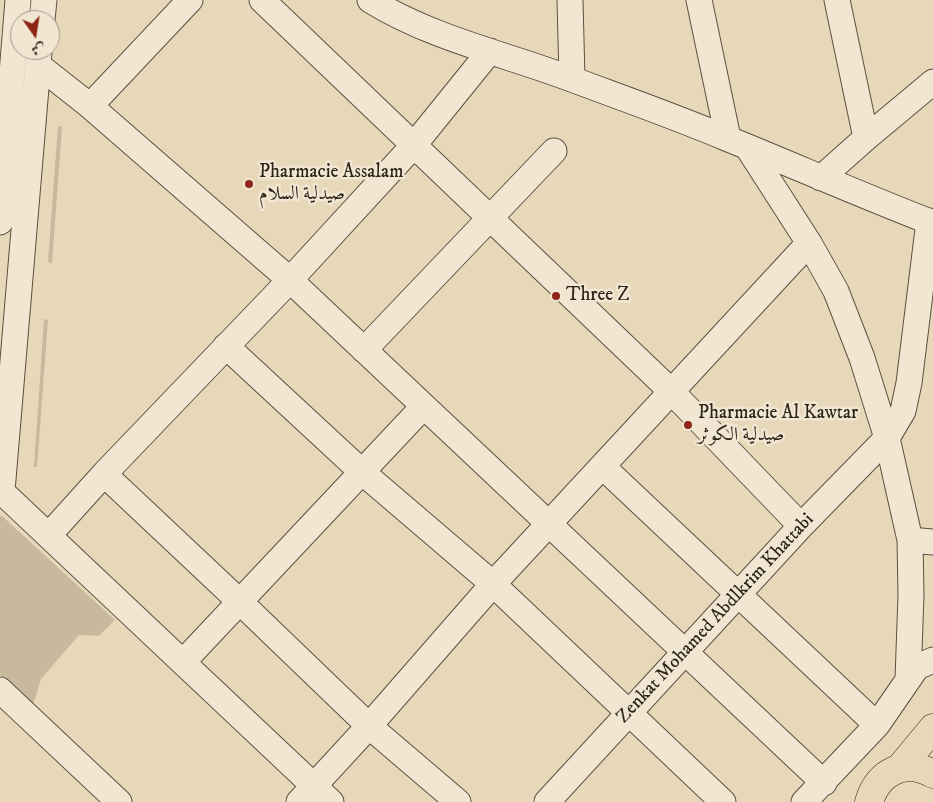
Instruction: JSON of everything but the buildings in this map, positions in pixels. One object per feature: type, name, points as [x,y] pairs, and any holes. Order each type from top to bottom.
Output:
[{"type":"main road","points":[[899,769],[933,728]]},
{"type":"main road","points":[[870,802],[872,792],[879,782],[888,774],[899,769],[910,767],[933,774]]},
{"type":"street","points":[[90,106],[190,0]]},
{"type":"street","points":[[262,0],[672,392],[800,526]]},
{"type":"street","points":[[370,0],[408,21],[436,33],[572,78],[931,222]]},
{"type":"street","points":[[570,0],[572,78]]},
{"type":"street","points":[[699,0],[738,143],[809,243],[836,290],[862,358],[921,541],[911,595],[908,679]]},
{"type":"street","points":[[837,0],[866,138]]},
{"type":"street","points":[[49,535],[104,474],[290,280],[414,144],[490,51]]},
{"type":"street","points":[[0,222],[25,60]]},
{"type":"street","points":[[25,60],[10,277],[1,490],[183,662],[315,796],[369,726],[493,584],[809,243]]},
{"type":"street","points":[[36,60],[290,280],[824,783]]},
{"type":"street","points":[[821,178],[933,82]]},
{"type":"street","points":[[364,350],[554,151]]},
{"type":"street","name":"Zenkat Mohamed Abdlkrim Khattabi","points":[[546,802],[800,526],[887,438],[903,411],[909,383],[931,222]]},
{"type":"street","points":[[226,346],[362,472],[493,584],[723,802]]},
{"type":"street","points":[[183,662],[424,408]]},
{"type":"street","points":[[603,466],[877,725]]},
{"type":"street","points":[[104,474],[369,726],[458,802]]},
{"type":"street","points":[[804,802],[877,725],[917,667],[933,660]]},
{"type":"street","points":[[0,690],[119,802]]},
{"type":"shaded area","points":[[58,126],[62,127],[52,263],[48,262]]},
{"type":"shaded area","points":[[44,319],[48,320],[37,467],[34,467]]},
{"type":"shaded area","points":[[1,515],[115,620],[99,636],[79,635],[41,679],[33,705],[0,675]]},
{"type":"place","name":"Pharmacie Assalam صيدلية السلام","points":[[249,184]]},
{"type":"place","name":"Three Z","points":[[556,296]]},
{"type":"place","name":"Pharmacie Al Kawtar صيدلية الكوثر","points":[[688,425]]}]
